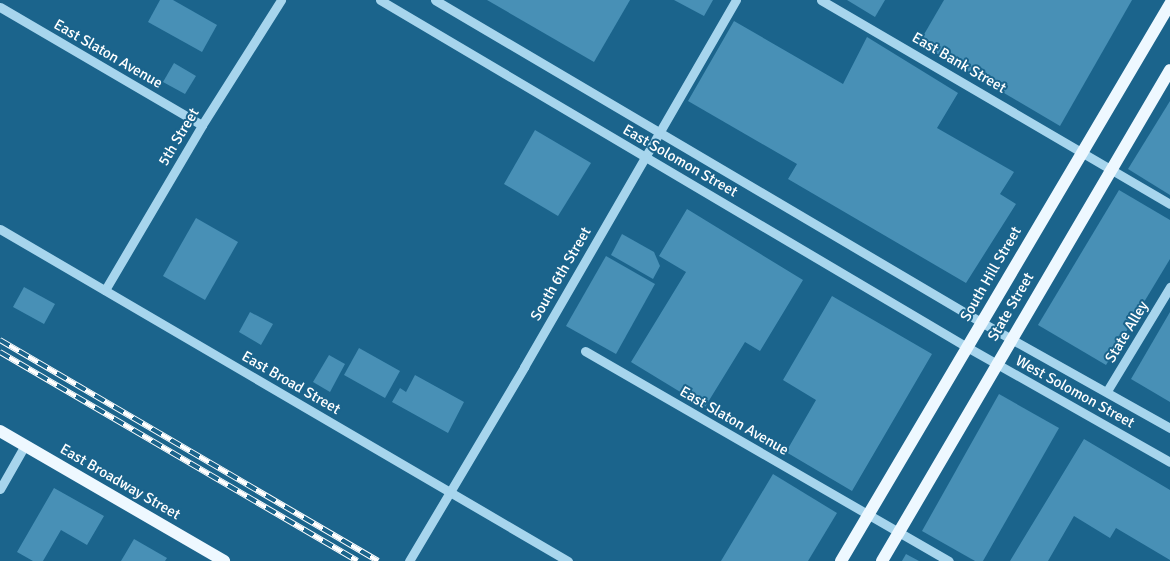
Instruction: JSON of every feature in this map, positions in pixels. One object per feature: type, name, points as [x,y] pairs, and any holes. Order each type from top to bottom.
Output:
[{"type":"main road","name":"South Hill Street","points":[[841,561],[1170,4]]},
{"type":"main road","name":"State Street","points":[[882,561],[1170,70]]},
{"type":"main road","name":"East Broadway Street","points":[[0,431],[224,561]]},
{"type":"street","name":"5th Street","points":[[105,290],[202,125],[281,0]]},
{"type":"street","name":"East Solomon Street","points":[[380,0],[967,347]]},
{"type":"street","name":"East Solomon Street","points":[[435,0],[981,322]]},
{"type":"street","name":"South 6th Street","points":[[409,561],[524,367],[658,131],[736,0]]},
{"type":"street","name":"East Bank Street","points":[[821,0],[1170,204]]},
{"type":"street","name":"East Slaton Avenue","points":[[0,7],[202,125]]},
{"type":"street","name":"East Broad Street","points":[[0,228],[568,561]]},
{"type":"street","name":"State Alley","points":[[1107,391],[1170,287]]},
{"type":"street","name":"West Solomon Street","points":[[981,322],[1170,428]]},
{"type":"street","name":"West Solomon Street","points":[[967,347],[1170,462]]},
{"type":"street","name":"East Slaton Avenue","points":[[585,351],[949,561]]},
{"type":"street","points":[[0,489],[25,445]]},
{"type":"building","points":[[160,0],[173,0],[217,25],[202,52],[148,22]]},
{"type":"building","points":[[487,0],[630,0],[594,62]]},
{"type":"building","points":[[674,0],[713,0],[704,16]]},
{"type":"building","points":[[847,0],[885,0],[875,17]]},
{"type":"building","points":[[944,0],[1132,0],[1060,126],[919,43]]},
{"type":"building","points":[[734,21],[843,84],[867,37],[958,93],[937,128],[1014,172],[1000,194],[1016,204],[966,283],[788,179],[797,164],[688,101]]},
{"type":"building","points":[[174,63],[196,76],[185,94],[163,82]]},
{"type":"building","points":[[1170,101],[1170,195],[1128,169]]},
{"type":"building","points":[[535,130],[591,163],[558,216],[504,184]]},
{"type":"building","points":[[1119,190],[1170,220],[1170,259],[1106,365],[1038,325]]},
{"type":"building","points":[[687,209],[803,280],[760,351],[745,342],[705,407],[631,362],[686,272],[659,256]]},
{"type":"building","points":[[196,218],[238,242],[205,300],[163,276]]},
{"type":"building","points":[[622,234],[654,252],[660,266],[653,279],[611,255]]},
{"type":"building","points":[[606,256],[655,284],[616,354],[566,326]]},
{"type":"building","points":[[24,287],[55,304],[44,324],[13,307]]},
{"type":"building","points":[[832,296],[932,354],[852,491],[786,452],[816,400],[783,380]]},
{"type":"building","points":[[250,312],[273,324],[261,345],[239,332]]},
{"type":"building","points":[[1170,312],[1170,402],[1131,379]]},
{"type":"building","points":[[359,348],[400,371],[385,398],[344,375]]},
{"type":"building","points":[[329,355],[345,364],[330,392],[313,382]]},
{"type":"building","points":[[415,375],[464,402],[448,433],[392,402],[400,388],[406,392]]},
{"type":"building","points":[[999,394],[1059,428],[983,561],[975,561],[922,531]]},
{"type":"building","points":[[1084,439],[1170,490],[1170,560],[1116,528],[1110,538],[1074,516],[1048,561],[1010,561]]},
{"type":"building","points":[[773,474],[837,513],[808,561],[721,561]]},
{"type":"building","points":[[54,488],[104,516],[87,545],[61,530],[43,561],[33,561],[17,552]]},
{"type":"building","points":[[134,539],[167,558],[165,561],[121,561]]},
{"type":"building","points":[[906,554],[919,561],[902,561]]},
{"type":"railway","points":[[0,340],[378,561]]},
{"type":"railway","points":[[0,352],[357,561]]}]
